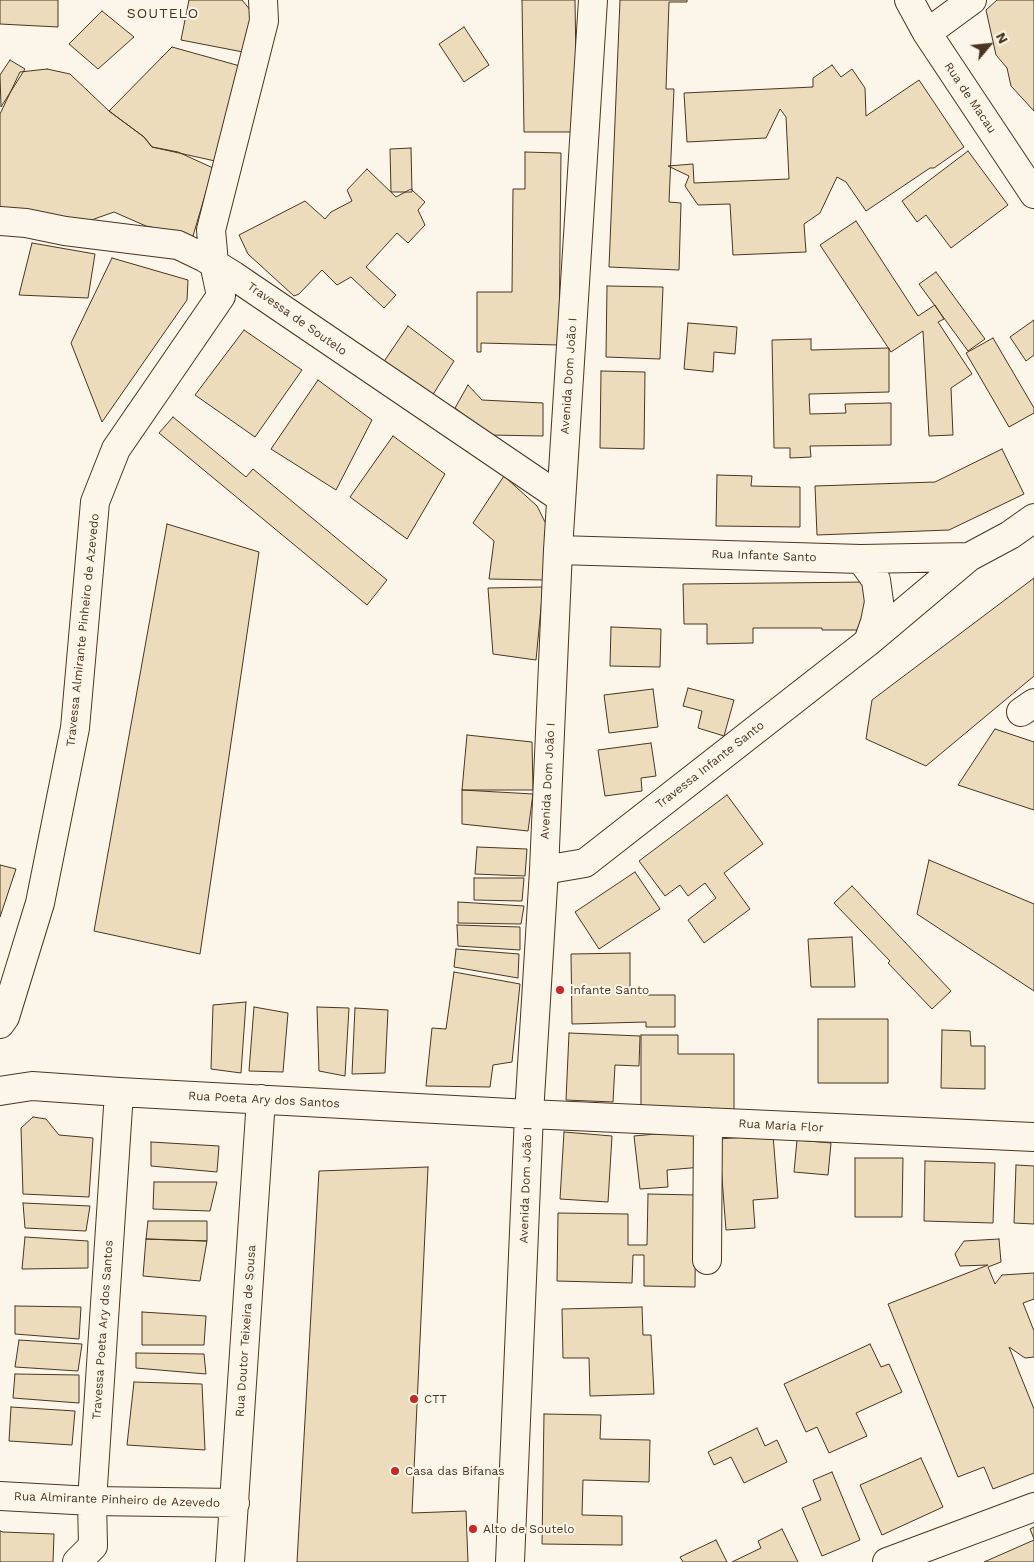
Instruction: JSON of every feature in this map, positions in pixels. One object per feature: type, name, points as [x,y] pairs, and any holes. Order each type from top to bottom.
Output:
[{"type":"street","name":"Travessa Almirante Pinheiro de Azevedo","points":[[0,1024],[5,1016],[40,903],[75,728],[96,502],[116,449],[221,296],[214,264],[211,230],[264,21],[263,0]]},
{"type":"street","name":"Avenida Dom João I","points":[[510,1562],[529,1114],[544,870],[558,550],[593,0]]},
{"type":"street","name":"Rua de Macau","points":[[908,0],[927,33],[1034,194]]},
{"type":"street","points":[[927,33],[972,0]]},
{"type":"street","name":"Travessa de Soutelo","points":[[0,221],[178,245],[234,276],[561,498]]},
{"type":"street","points":[[969,558],[1010,535],[1034,518]]},
{"type":"street","name":"Rua Infante Santo","points":[[558,550],[861,559],[969,558]]},
{"type":"street","name":"Travessa Infante Santo","points":[[544,870],[584,863],[868,642],[969,558]]},
{"type":"street","points":[[861,559],[876,580],[879,602],[868,642]]},
{"type":"street","name":"Rua Poeta Ary dos Santos","points":[[0,1091],[32,1086],[529,1114]]},
{"type":"street","name":"Travessa Poeta Ary dos Santos","points":[[77,1562],[93,1546],[92,1501],[119,1092]]},
{"type":"street","name":"Rua Doutor Teixeira de Sousa","points":[[230,1562],[261,1099]]},
{"type":"street","name":"Rua Maria Flor","points":[[529,1114],[1034,1137]]},
{"type":"street","points":[[707,1260],[708,1122]]},
{"type":"street","name":"Rua Almirante Pinheiro de Azevedo","points":[[0,1496],[92,1501],[234,1503]]},
{"type":"street","points":[[888,1562],[933,1554],[1034,1507]]},
{"type":"building","points":[[0,0],[58,0],[58,27],[0,24]]},
{"type":"building","points":[[189,0],[242,0],[256,17],[243,52],[181,40]]},
{"type":"building","points":[[522,0],[575,0],[577,132],[524,132]]},
{"type":"building","points":[[620,0],[687,0],[687,2],[669,2],[666,89],[674,89],[669,202],[681,203],[679,270],[609,267]]},
{"type":"building","points":[[997,0],[1034,0],[1034,111],[1011,86],[1007,68],[996,55],[986,10]]},
{"type":"building","points":[[102,11],[134,37],[98,69],[69,44]]},
{"type":"building","points":[[464,27],[489,65],[464,82],[439,44]]},
{"type":"building","points":[[172,47],[240,66],[215,161],[152,147],[144,137],[109,111]]},
{"type":"building","points":[[10,60],[25,69],[1,107],[0,75]]},
{"type":"building","points":[[832,65],[841,77],[852,69],[865,88],[866,116],[919,80],[964,147],[866,211],[846,182],[837,177],[820,213],[804,224],[806,252],[733,255],[730,204],[698,205],[685,186],[689,176],[668,166],[693,164],[694,183],[789,179],[786,117],[780,109],[766,138],[687,142],[684,93],[813,87],[813,78]]},
{"type":"building","points":[[47,69],[70,74],[109,111],[144,137],[152,147],[178,152],[213,168],[193,236],[146,226],[114,212],[83,223],[0,211],[0,114],[20,72]]},
{"type":"building","points":[[411,148],[412,192],[391,192],[390,149]]},
{"type":"building","points":[[968,151],[1008,205],[951,248],[926,215],[917,222],[902,201]]},
{"type":"building","points":[[525,152],[561,153],[559,345],[481,343],[481,352],[477,352],[477,292],[512,292],[513,189],[525,189]]},
{"type":"building","points":[[367,169],[396,197],[411,189],[425,202],[418,210],[425,225],[408,243],[397,233],[366,267],[396,295],[384,308],[351,277],[337,285],[322,270],[299,294],[294,296],[248,254],[239,235],[305,201],[325,219],[331,212],[352,201],[347,190]]},
{"type":"building","points":[[856,221],[918,316],[935,305],[944,319],[938,322],[972,374],[951,388],[953,435],[929,436],[923,331],[891,352],[820,245]]},
{"type":"building","points":[[32,243],[95,254],[88,298],[19,295]]},
{"type":"building","points":[[112,258],[188,280],[187,300],[102,422],[71,343]]},
{"type":"building","points":[[936,272],[985,339],[968,351],[919,284]]},
{"type":"building","points":[[607,286],[663,287],[660,359],[606,357]]},
{"type":"building","points":[[1034,320],[1034,355],[1026,361],[1010,337]]},
{"type":"building","points":[[688,323],[737,327],[735,354],[714,352],[713,372],[684,369]]},
{"type":"building","points":[[408,326],[454,361],[432,396],[383,363]]},
{"type":"building","points":[[244,330],[302,370],[255,437],[195,395]]},
{"type":"building","points":[[993,338],[1034,408],[1034,413],[1009,427],[966,353]]},
{"type":"building","points":[[811,339],[811,350],[889,348],[889,392],[809,394],[810,414],[846,413],[845,404],[891,403],[891,445],[810,446],[811,457],[790,458],[790,448],[774,448],[772,340]]},
{"type":"building","points":[[601,371],[645,372],[644,449],[600,448]]},
{"type":"building","points":[[318,380],[372,420],[336,490],[271,449]]},
{"type":"building","points":[[468,385],[482,400],[543,403],[543,436],[490,435],[455,408]]},
{"type":"building","points":[[173,417],[246,477],[253,469],[387,580],[367,605],[159,433]]},
{"type":"building","points":[[393,436],[445,474],[407,539],[350,497]]},
{"type":"building","points":[[1002,449],[1024,494],[949,530],[817,535],[815,486],[935,482]]},
{"type":"building","points":[[717,475],[752,476],[751,486],[800,487],[800,527],[716,526]]},
{"type":"building","points":[[504,476],[537,506],[547,526],[544,580],[489,579],[494,541],[473,523]]},
{"type":"building","points":[[167,524],[259,552],[200,954],[94,931]]},
{"type":"building","points":[[1034,578],[1034,676],[926,766],[866,739],[872,700]]},
{"type":"building","points":[[869,582],[869,630],[753,628],[753,643],[707,644],[707,624],[684,624],[683,584]]},
{"type":"building","points":[[543,587],[536,660],[493,654],[488,588]]},
{"type":"building","points":[[611,627],[661,629],[660,667],[610,666]]},
{"type":"building","points":[[688,688],[734,700],[724,736],[698,728],[702,711],[683,706]]},
{"type":"building","points":[[653,689],[658,727],[609,733],[604,695]]},
{"type":"building","points":[[995,729],[1034,742],[1034,810],[958,785]]},
{"type":"building","points":[[467,735],[532,742],[533,790],[462,790]]},
{"type":"building","points":[[651,743],[656,776],[641,778],[642,791],[605,796],[598,750]]},
{"type":"building","points":[[462,790],[533,794],[528,831],[462,824]]},
{"type":"building","points":[[727,795],[763,844],[724,873],[750,909],[704,943],[688,920],[716,898],[705,883],[688,896],[680,885],[665,896],[639,861]]},
{"type":"building","points":[[477,847],[527,849],[525,876],[475,874]]},
{"type":"building","points":[[929,860],[1034,904],[1034,991],[917,914]]},
{"type":"building","points":[[0,865],[16,869],[0,917]]},
{"type":"building","points":[[635,872],[660,909],[599,949],[575,912]]},
{"type":"building","points":[[474,878],[524,878],[522,901],[474,900]]},
{"type":"building","points":[[852,886],[951,991],[932,1009],[888,963],[890,961],[834,903]]},
{"type":"building","points":[[458,902],[524,906],[521,924],[458,923]]},
{"type":"building","points":[[457,925],[520,927],[520,950],[458,946]]},
{"type":"building","points":[[852,937],[855,987],[811,987],[808,939]]},
{"type":"building","points":[[456,949],[519,954],[518,978],[454,967]]},
{"type":"building","points":[[630,953],[630,995],[675,995],[675,1027],[646,1027],[646,1022],[572,1024],[571,954]]},
{"type":"building","points":[[454,972],[520,984],[512,1062],[493,1065],[490,1087],[426,1086],[432,1028],[446,1029]]},
{"type":"building","points":[[246,1002],[241,1073],[211,1069],[213,1005]]},
{"type":"building","points":[[254,1007],[288,1013],[283,1072],[249,1071]]},
{"type":"building","points":[[317,1007],[349,1008],[345,1076],[319,1071]]},
{"type":"building","points":[[355,1008],[388,1010],[385,1073],[352,1074]]},
{"type":"building","points":[[818,1019],[888,1019],[888,1083],[818,1083]]},
{"type":"building","points":[[942,1030],[970,1031],[971,1046],[985,1046],[985,1089],[941,1088]]},
{"type":"building","points":[[569,1033],[640,1036],[639,1066],[615,1065],[613,1102],[566,1100]]},
{"type":"building","points":[[641,1035],[678,1035],[678,1054],[734,1054],[734,1111],[641,1110]]},
{"type":"building","points":[[33,1117],[46,1119],[59,1135],[93,1138],[89,1197],[23,1194],[21,1128]]},
{"type":"building","points":[[698,1130],[702,1167],[667,1170],[668,1187],[640,1189],[634,1136]]},
{"type":"building","points":[[564,1132],[612,1136],[608,1202],[560,1199]]},
{"type":"building","points":[[773,1135],[778,1198],[753,1200],[755,1228],[726,1230],[719,1139]]},
{"type":"building","points":[[797,1140],[831,1143],[828,1175],[794,1172]]},
{"type":"building","points":[[151,1142],[219,1146],[217,1172],[151,1166]]},
{"type":"building","points":[[855,1158],[903,1158],[902,1217],[855,1217]]},
{"type":"building","points":[[925,1161],[995,1163],[993,1223],[924,1221]]},
{"type":"building","points":[[1016,1165],[1034,1166],[1034,1224],[1014,1223]]},
{"type":"building","points":[[428,1167],[412,1513],[466,1511],[468,1562],[297,1562],[319,1171]]},
{"type":"building","points":[[154,1182],[217,1182],[210,1211],[153,1209]]},
{"type":"building","points":[[648,1194],[696,1195],[695,1287],[644,1286],[644,1255],[633,1255],[632,1283],[557,1281],[558,1213],[628,1214],[628,1245],[647,1245]]},
{"type":"building","points":[[23,1203],[90,1206],[86,1231],[25,1228]]},
{"type":"building","points":[[148,1221],[207,1221],[207,1241],[146,1239]]},
{"type":"building","points":[[25,1237],[88,1241],[88,1268],[22,1269]]},
{"type":"building","points":[[146,1239],[207,1241],[200,1281],[143,1276]]},
{"type":"building","points":[[999,1239],[1001,1262],[988,1267],[995,1284],[1002,1275],[1034,1273],[1034,1299],[1023,1303],[1034,1331],[1034,1357],[1025,1358],[1009,1347],[1034,1409],[1034,1473],[993,1489],[984,1467],[958,1477],[888,1304],[988,1265],[960,1266],[955,1254],[964,1241]]},
{"type":"building","points":[[15,1306],[81,1307],[79,1339],[15,1334]]},
{"type":"building","points":[[642,1307],[643,1335],[651,1335],[654,1394],[590,1396],[589,1358],[563,1358],[562,1309]]},
{"type":"building","points":[[142,1312],[206,1316],[204,1345],[142,1345]]},
{"type":"building","points":[[19,1340],[82,1344],[78,1371],[15,1367]]},
{"type":"building","points":[[870,1344],[881,1367],[889,1364],[902,1392],[856,1413],[867,1436],[829,1453],[817,1427],[806,1432],[784,1384]]},
{"type":"building","points":[[136,1353],[204,1354],[206,1374],[136,1368]]},
{"type":"building","points":[[15,1374],[79,1375],[79,1403],[13,1398]]},
{"type":"building","points":[[134,1382],[202,1384],[205,1450],[127,1445]]},
{"type":"building","points":[[11,1407],[75,1411],[72,1445],[9,1441]]},
{"type":"building","points":[[544,1414],[601,1415],[600,1439],[650,1440],[649,1482],[583,1480],[582,1515],[622,1516],[622,1545],[542,1544]]},
{"type":"building","points":[[757,1428],[765,1446],[777,1440],[787,1462],[744,1483],[731,1457],[714,1465],[708,1452]]},
{"type":"building","points":[[921,1458],[943,1507],[882,1535],[860,1485]]},
{"type":"building","points":[[832,1472],[860,1540],[822,1556],[802,1508],[821,1500],[813,1480]]},
{"type":"building","points":[[1034,1527],[1034,1539],[1030,1529]]},
{"type":"building","points":[[782,1529],[798,1562],[732,1562],[761,1548],[758,1541]]},
{"type":"building","points":[[0,1531],[54,1534],[53,1562],[0,1562]]},
{"type":"building","points":[[716,1540],[727,1562],[683,1562],[680,1557]]},
{"type":"building","points":[[1034,1540],[1034,1562],[984,1562]]},
{"type":"place","name":"Infante Santo","points":[[560,990]]},
{"type":"place","name":"CTT","points":[[414,1399]]},
{"type":"place","name":"Casa das Bifanas","points":[[395,1471]]},
{"type":"place","name":"Alto de Soutelo","points":[[473,1529]]},
{"type":"district","name":"SOUTELO","points":[[163,14]]}]
